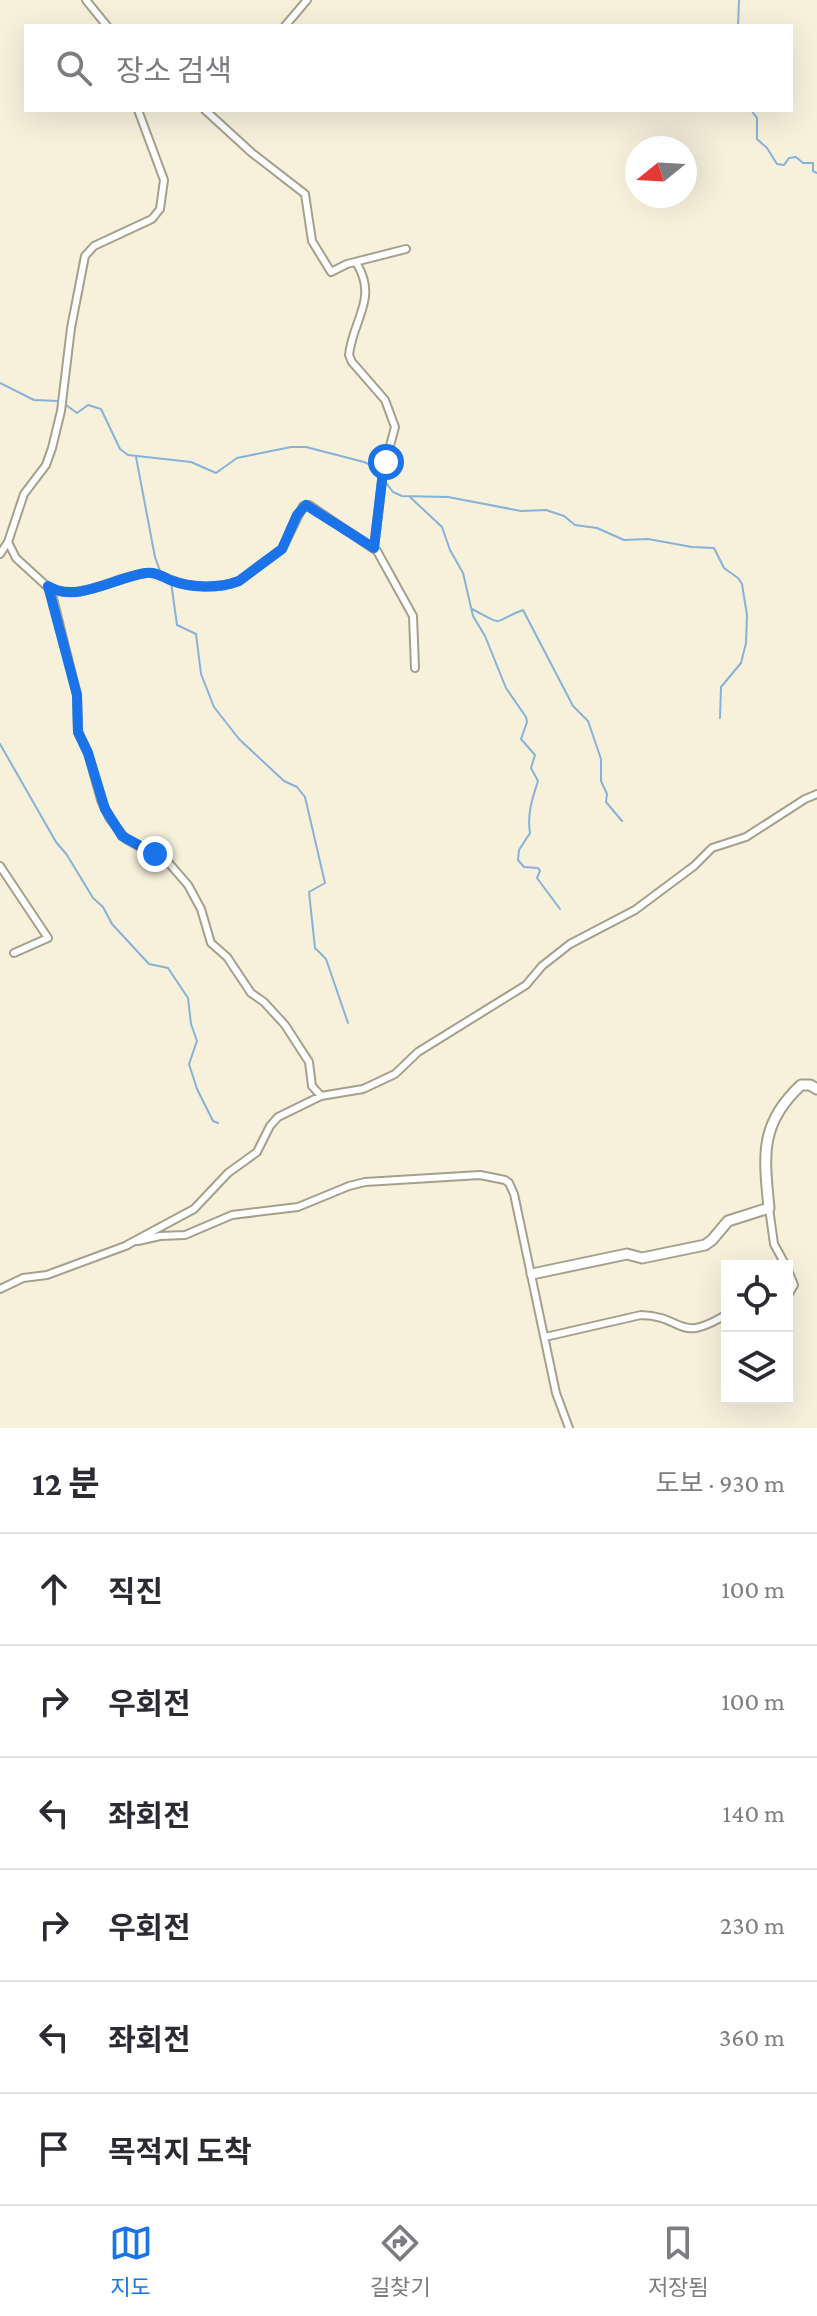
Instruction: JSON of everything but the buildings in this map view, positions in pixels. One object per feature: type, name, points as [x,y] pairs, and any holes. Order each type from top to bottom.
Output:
[{"type":"street","points":[[86,0],[105,24]]},
{"type":"street","points":[[287,24],[307,0]]},
{"type":"street","points":[[16,558],[0,555],[8,542],[24,494],[46,465],[55,438],[85,256],[100,242],[152,219],[160,209],[164,180],[139,112]]},
{"type":"street","points":[[207,112],[252,153],[305,194],[312,241],[331,272],[347,264],[357,264],[406,249]]},
{"type":"street","points":[[357,264],[365,281],[366,299],[349,355],[385,400],[395,427],[383,472],[374,548]]},
{"type":"street","points":[[8,542],[16,558],[48,586],[65,594],[149,572],[185,584],[230,585],[282,549],[297,515],[306,505],[374,548],[413,616],[415,668]]},
{"type":"street","points":[[48,586],[77,695],[78,732],[110,819],[126,839],[168,862],[188,885],[201,909],[211,943],[227,957],[251,993],[276,1013],[285,1025],[309,1062],[312,1086],[321,1096]]},
{"type":"street","points":[[127,1245],[194,1209],[228,1173],[257,1152],[278,1117],[321,1096],[363,1089],[395,1074],[418,1052],[526,985],[542,966],[570,944],[635,910],[694,866],[712,848],[746,837],[817,794]]},
{"type":"street","points":[[0,866],[48,938],[14,953]]},
{"type":"street","points":[[782,1260],[774,1244],[765,1148],[769,1130],[784,1103],[801,1085],[817,1089]]},
{"type":"street","points":[[0,1289],[23,1278],[47,1275],[147,1239],[195,1232],[232,1215],[298,1207],[357,1184],[480,1175],[505,1180],[511,1187],[556,1393],[569,1428]]},
{"type":"street","points":[[532,1274],[621,1255],[642,1258],[705,1245],[728,1221],[769,1208]]},
{"type":"street","points":[[545,1337],[641,1315],[696,1329],[721,1318]]},
{"type":"waterway","points":[[738,24],[739,0]]},
{"type":"waterway","points":[[752,112],[757,118],[757,139],[777,164],[784,165],[789,158],[796,157],[803,163],[813,163],[813,171],[817,173]]},
{"type":"waterway","points":[[0,383],[34,400],[59,401]]},
{"type":"waterway","points":[[66,405],[77,413],[88,405],[101,409],[120,449],[128,455],[191,462],[216,473],[237,458],[306,447],[364,462],[373,466],[380,475]]},
{"type":"waterway","points":[[136,457],[155,557],[160,571],[170,577]]},
{"type":"waterway","points":[[384,480],[393,492],[402,496],[448,497],[521,511],[546,510],[564,516],[575,525],[597,528],[624,540],[648,539],[714,548],[724,568],[742,584],[747,615],[746,643],[741,663],[721,687],[720,718]]},
{"type":"waterway","points":[[410,497],[442,527],[463,573],[473,616],[485,636],[506,688],[526,717],[521,739],[535,755],[531,768],[538,781],[530,813],[530,833],[519,850],[518,860],[524,867],[538,868],[537,878],[560,909]]},
{"type":"waterway","points":[[171,582],[177,625],[196,634],[201,674],[214,707],[239,739],[305,797],[325,883],[309,892],[315,948],[326,959],[348,1023]]},
{"type":"waterway","points":[[472,609],[495,621],[523,610],[573,706],[588,721],[601,759],[601,781],[607,794],[606,802],[622,821]]},
{"type":"waterway","points":[[0,744],[56,842],[112,924],[149,964],[168,968],[188,998],[197,1041],[189,1064],[197,1089],[213,1121],[218,1123]]},
{"type":"route","points":[[155,854],[122,836],[105,809],[88,753],[78,732],[77,695],[48,586],[65,594],[149,572],[185,584],[230,585],[282,549],[297,515],[306,505],[374,548],[386,462]]}]
